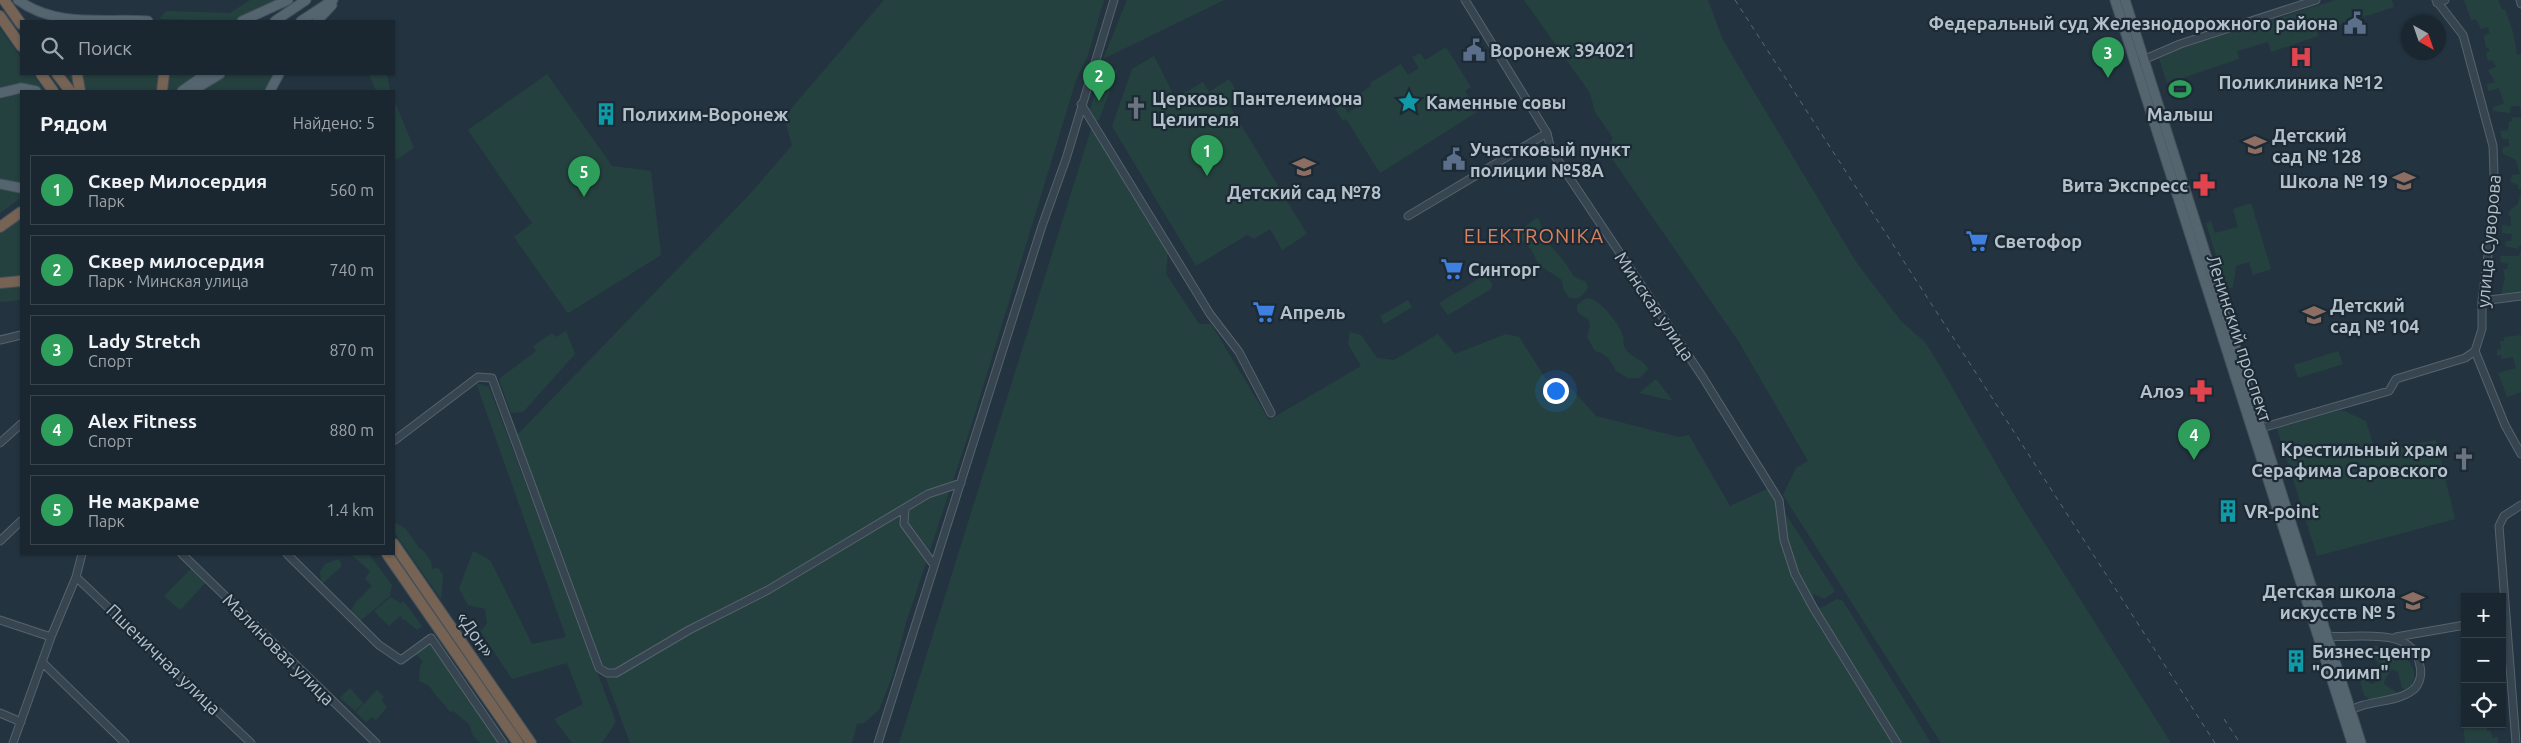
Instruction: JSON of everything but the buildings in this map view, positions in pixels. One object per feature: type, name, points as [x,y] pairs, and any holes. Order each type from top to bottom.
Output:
[{"type":"highway","points":[[4,0],[20,23]]},
{"type":"highway","points":[[0,16],[20,45]]},
{"type":"highway","points":[[42,75],[52,90]]},
{"type":"highway","points":[[58,75],[69,90]]},
{"type":"highway","points":[[78,75],[80,90]]},
{"type":"highway","points":[[162,90],[164,75]]},
{"type":"highway","points":[[0,219],[20,205]]},
{"type":"highway","points":[[0,227],[20,213]]},
{"type":"highway","points":[[0,283],[20,281]]},
{"type":"highway","name":"«Дон»","points":[[395,545],[531,743]]},
{"type":"highway","name":"«Дон»","points":[[388,555],[518,743]]},
{"type":"main road","points":[[18,0],[42,12],[66,18],[121,20]]},
{"type":"main road","points":[[244,20],[288,0]]},
{"type":"main road","points":[[276,20],[306,0]]},
{"type":"main road","points":[[303,20],[334,0]]},
{"type":"main road","points":[[318,20],[338,0]]},
{"type":"main road","name":"Ленинский проспект","points":[[2115,0],[2140,61]]},
{"type":"main road","name":"Ленинский проспект","points":[[2125,0],[2140,61],[2314,622],[2347,712],[2361,743]]},
{"type":"main road","points":[[183,90],[205,75]]},
{"type":"main road","points":[[194,90],[218,75]]},
{"type":"main road","points":[[271,90],[278,75]]},
{"type":"main road","points":[[0,93],[16,89],[26,90]]},
{"type":"main road","points":[[0,184],[20,188]]},
{"type":"main road","name":"Ленинский проспект","points":[[2256,430],[2327,636],[2347,712],[2352,743]]},
{"type":"main road","points":[[2314,622],[2318,626],[2322,637],[2327,636]]},
{"type":"street","points":[[878,743],[1114,0]]},
{"type":"street","name":"Минская улица","points":[[1465,0],[1547,133],[1553,154],[1702,376],[1779,500],[1784,540],[1795,574],[1814,609],[1897,743]]},
{"type":"street","points":[[2140,61],[2316,0]]},
{"type":"street","points":[[2436,1],[2445,0]]},
{"type":"street","points":[[2520,0],[2521,4]]},
{"type":"street","name":"улица Суворова","points":[[2436,1],[2463,35],[2493,146],[2495,202],[2482,301],[2481,334],[2475,351]]},
{"type":"street","points":[[1082,104],[1210,314],[1239,352],[1271,413]]},
{"type":"street","points":[[1408,216],[1547,133]]},
{"type":"street","points":[[2482,301],[2521,296]]},
{"type":"street","points":[[1,341],[20,335]]},
{"type":"street","points":[[2256,430],[2389,391],[2396,379],[2465,358],[2475,351],[2505,425],[2521,454]]},
{"type":"street","points":[[395,440],[478,377],[492,378],[599,668],[607,673],[616,673],[689,630],[768,590],[928,494],[961,483]]},
{"type":"street","points":[[0,443],[20,425]]},
{"type":"street","points":[[2502,593],[2499,526],[2504,516],[2521,505]]},
{"type":"street","points":[[905,508],[904,524],[934,565]]},
{"type":"street","points":[[0,540],[20,522]]},
{"type":"street","points":[[13,743],[43,664],[51,637],[76,577],[82,555]]},
{"type":"street","name":"Малиновая улица","points":[[183,555],[376,743]]},
{"type":"street","points":[[288,555],[378,645],[401,660],[431,638],[503,743]]},
{"type":"street","name":"Пшеничная улица","points":[[76,577],[251,743]]},
{"type":"street","points":[[0,620],[51,637]]},
{"type":"street","points":[[2327,636],[2393,638],[2461,627]]},
{"type":"street","points":[[2347,712],[2364,704],[2398,697],[2414,689],[2421,677],[2417,639],[2423,632]]},
{"type":"street","points":[[2393,638],[2409,644],[2417,653]]},
{"type":"street","points":[[2505,638],[2516,743]]},
{"type":"street","points":[[43,664],[125,743]]},
{"type":"street","points":[[0,713],[21,722]]},
{"type":"green space","points":[[250,0],[280,0],[235,20],[159,19],[166,11],[230,13]]},
{"type":"green space","points":[[884,0],[1104,0],[1088,55],[1076,80],[972,423],[906,623],[892,677],[879,710],[864,723],[857,724],[852,743],[630,743],[516,436],[750,194],[792,145],[784,117]]},
{"type":"green space","points":[[1127,0],[1224,0],[1103,59]]},
{"type":"green space","points":[[1524,0],[1708,0],[1723,40],[1856,262],[1901,321],[1925,342],[2016,498],[2171,743],[1941,743],[1783,495],[1796,468],[1808,461],[1739,342],[1606,150],[1613,138],[1595,112],[1590,93]]},
{"type":"green space","points":[[2336,0],[2392,0],[2394,7],[2317,32],[2318,36],[2271,52],[2268,42],[2237,51],[2239,59],[2167,83],[2158,55]]},
{"type":"green space","points":[[2464,0],[2498,0],[2502,10],[2505,9],[2513,32],[2517,55],[2521,54],[2521,114],[2520,106],[2511,106],[2510,113],[2493,111],[2493,107],[2504,104],[2499,88],[2488,91],[2487,84],[2495,82],[2488,70],[2496,67],[2493,60],[2488,61],[2486,53],[2490,51],[2486,48],[2484,36],[2490,33],[2488,27],[2481,29],[2476,19],[2471,20]]},
{"type":"green space","points":[[0,28],[20,57],[20,75],[34,75],[44,90],[20,90],[20,199],[0,213]]},
{"type":"green space","points":[[1446,47],[1471,87],[1465,91],[1477,112],[1380,173],[1346,119],[1343,121],[1335,109],[1343,105],[1348,113],[1360,105],[1355,97],[1371,86],[1370,83],[1401,64],[1408,75],[1419,68],[1412,57],[1420,53],[1425,60]]},
{"type":"green space","points":[[1154,56],[1175,98],[1203,82],[1209,92],[1229,79],[1240,97],[1229,105],[1307,234],[1282,250],[1270,229],[1254,239],[1247,235],[1196,266],[1112,126],[1132,69]]},
{"type":"green space","points":[[1118,69],[1099,120],[1096,121],[1090,109],[1100,77]]},
{"type":"green space","points":[[547,74],[612,166],[651,171],[661,255],[570,312],[567,312],[514,237],[532,223],[468,130]]},
{"type":"green space","points":[[67,75],[199,75],[177,90],[82,90],[74,85]]},
{"type":"green space","points":[[227,75],[275,75],[268,90],[205,90]]},
{"type":"green space","points":[[369,75],[387,75],[390,90],[376,90]]},
{"type":"green space","points":[[395,102],[414,148],[396,160],[395,156]]},
{"type":"green space","points":[[2512,117],[2521,118],[2521,189],[2518,189],[2518,185],[2510,182],[2512,175],[2520,174],[2516,160],[2502,153],[2503,147],[2509,146],[2509,139],[2502,139],[2500,131],[2508,130]]},
{"type":"green space","points":[[1092,126],[1168,252],[1166,274],[1199,324],[1211,324],[1269,420],[1361,366],[1348,344],[1350,332],[1361,335],[1377,358],[1394,360],[1438,334],[1455,354],[1506,334],[1519,337],[1546,379],[1572,389],[1596,416],[1679,437],[1689,435],[1730,506],[1769,488],[1835,591],[1825,599],[1813,594],[1815,604],[1821,608],[1837,599],[1843,601],[1931,743],[899,743]]},
{"type":"green space","points":[[2521,192],[2521,246],[2518,249],[2505,246],[2506,241],[2511,241],[2512,234],[2502,233],[2502,225],[2511,226],[2511,216],[2508,215],[2510,210],[2518,204]]},
{"type":"green space","points":[[2251,203],[2271,269],[2253,275],[2249,262],[2236,266],[2233,287],[2226,289],[2206,223],[2211,221],[2215,233],[2238,227],[2233,209]]},
{"type":"green space","points":[[20,217],[20,300],[0,302],[0,232]]},
{"type":"green space","points":[[1536,218],[1539,219],[1545,239],[1566,264],[1573,276],[1586,282],[1588,288],[1580,297],[1568,297],[1563,288],[1562,280],[1539,265],[1531,249],[1517,236],[1519,232]]},
{"type":"green space","points":[[2521,249],[2521,291],[2501,294],[2505,278],[2503,269],[2507,269],[2508,264],[2500,262],[2501,256],[2519,256]]},
{"type":"green space","points":[[1486,274],[1492,284],[1491,289],[1448,315],[1439,303]]},
{"type":"green space","points":[[1586,298],[1597,302],[1607,311],[1622,333],[1624,346],[1627,351],[1646,365],[1648,369],[1640,378],[1628,378],[1616,371],[1606,356],[1595,351],[1587,337],[1590,325],[1588,319],[1577,310],[1577,305]]},
{"type":"green space","points":[[1408,300],[1412,307],[1384,324],[1380,316]]},
{"type":"green space","points":[[566,331],[575,354],[523,412],[511,413],[499,379],[536,351],[533,346],[552,333],[556,337]]},
{"type":"green space","points":[[2521,335],[2521,392],[2507,397],[2498,373],[2516,368],[2513,357],[2501,359],[2501,355],[2497,356],[2497,350],[2501,349],[2500,341],[2504,341],[2504,337]]},
{"type":"green space","points":[[2338,351],[2343,364],[2298,378],[2294,365]]},
{"type":"green space","points":[[1656,379],[1673,401],[1639,393]]},
{"type":"green space","points":[[476,383],[489,387],[616,722],[602,743],[572,743],[554,719],[583,704],[567,663],[512,679],[480,631],[487,624],[485,609],[468,605],[459,589],[473,551],[490,560],[532,644],[566,637]]},
{"type":"green space","points":[[2342,410],[2366,421],[2375,451],[2436,440],[2455,519],[2317,556],[2277,428]]},
{"type":"green space","points":[[395,523],[405,528],[420,549],[422,549],[431,561],[432,569],[438,568],[443,575],[441,599],[395,533]]},
{"type":"green space","points":[[351,555],[370,555],[392,585],[390,596],[360,621],[350,612],[356,602],[372,586],[365,579],[370,571]]},
{"type":"green space","points":[[339,559],[342,566],[322,584],[320,572],[325,564]]},
{"type":"green space","points":[[191,569],[206,582],[180,610],[164,596]]},
{"type":"green space","points":[[391,597],[401,604],[402,601],[405,603],[422,626],[417,630],[404,619],[402,621],[401,615],[389,626],[374,611]]},
{"type":"green space","points":[[431,642],[493,731],[492,735],[501,743],[481,743],[473,736],[469,724],[453,711],[450,712],[428,685],[419,681],[420,666],[423,662],[415,653]]},
{"type":"green space","points":[[2377,646],[2396,649],[2408,659],[2412,665],[2414,678],[2406,690],[2402,688],[2398,672],[2392,669],[2384,684],[2396,692],[2396,694],[2371,700],[2364,695],[2357,672],[2363,668],[2370,684],[2376,683],[2379,669],[2378,663],[2374,656],[2363,656],[2361,653],[2368,647]]},
{"type":"green space","points":[[350,688],[363,703],[355,711],[340,698]]},
{"type":"green space","points":[[377,690],[384,697],[381,700],[387,707],[376,720],[372,717],[366,722],[356,712]]},
{"type":"green space","points":[[2463,728],[2487,728],[2487,731],[2491,731],[2492,738],[2498,737],[2498,743],[2465,743]]},
{"type":"railway","points":[[1735,0],[2215,743]]},
{"type":"railway","points":[[2224,719],[2240,743]]},
{"type":"place","name":"Федеральный суд Железнодорожного района","points":[[2355,23]]},
{"type":"place","name":"Воронеж 394021","points":[[1474,50]]},
{"type":"place","name":"Поликлиника №12","points":[[2301,57]]},
{"type":"place","name":"Lady Stretch","points":[[2108,78]]},
{"type":"place","name":"Малыш","points":[[2180,89]]},
{"type":"place","name":"Сквер милосердия","points":[[1099,101]]},
{"type":"place","name":"Каменные совы","points":[[1409,102]]},
{"type":"place","name":"Церковь Пантелеимона Целителя","points":[[1136,108]]},
{"type":"place","name":"Полихим-Воронеж","points":[[606,114]]},
{"type":"place","name":"Детский сад № 128","points":[[2255,145]]},
{"type":"place","name":"Участковый пункт полиции №58А","points":[[1454,159]]},
{"type":"place","name":"Детский сад №78","points":[[1304,167]]},
{"type":"place","name":"Сквер Милосердия","points":[[1207,176]]},
{"type":"place","name":"Школа № 19","points":[[2404,181]]},
{"type":"place","name":"Вита Экспресс","points":[[2204,185]]},
{"type":"place","name":"Не макраме","points":[[584,197]]},
{"type":"place","name":"Светофор","points":[[1977,241]]},
{"type":"place","name":"Синторг","points":[[1452,269]]},
{"type":"place","name":"Апрель","points":[[1264,312]]},
{"type":"place","name":"Детский сад № 104","points":[[2314,315]]},
{"type":"place","name":"Алоэ","points":[[2201,391]]},
{"type":"place","name":"Крестильный храм Серафима Саровского","points":[[2464,459]]},
{"type":"place","name":"Alex Fitness","points":[[2194,460]]},
{"type":"place","name":"VR-point","points":[[2228,511]]},
{"type":"place","name":"Детская школа искусств № 5","points":[[2413,601]]},
{"type":"place","name":"Бизнес-центр \"Олимп\"","points":[[2296,661]]},
{"type":"district","name":"ELEKTRONIKA","points":[[1534,235]]}]
